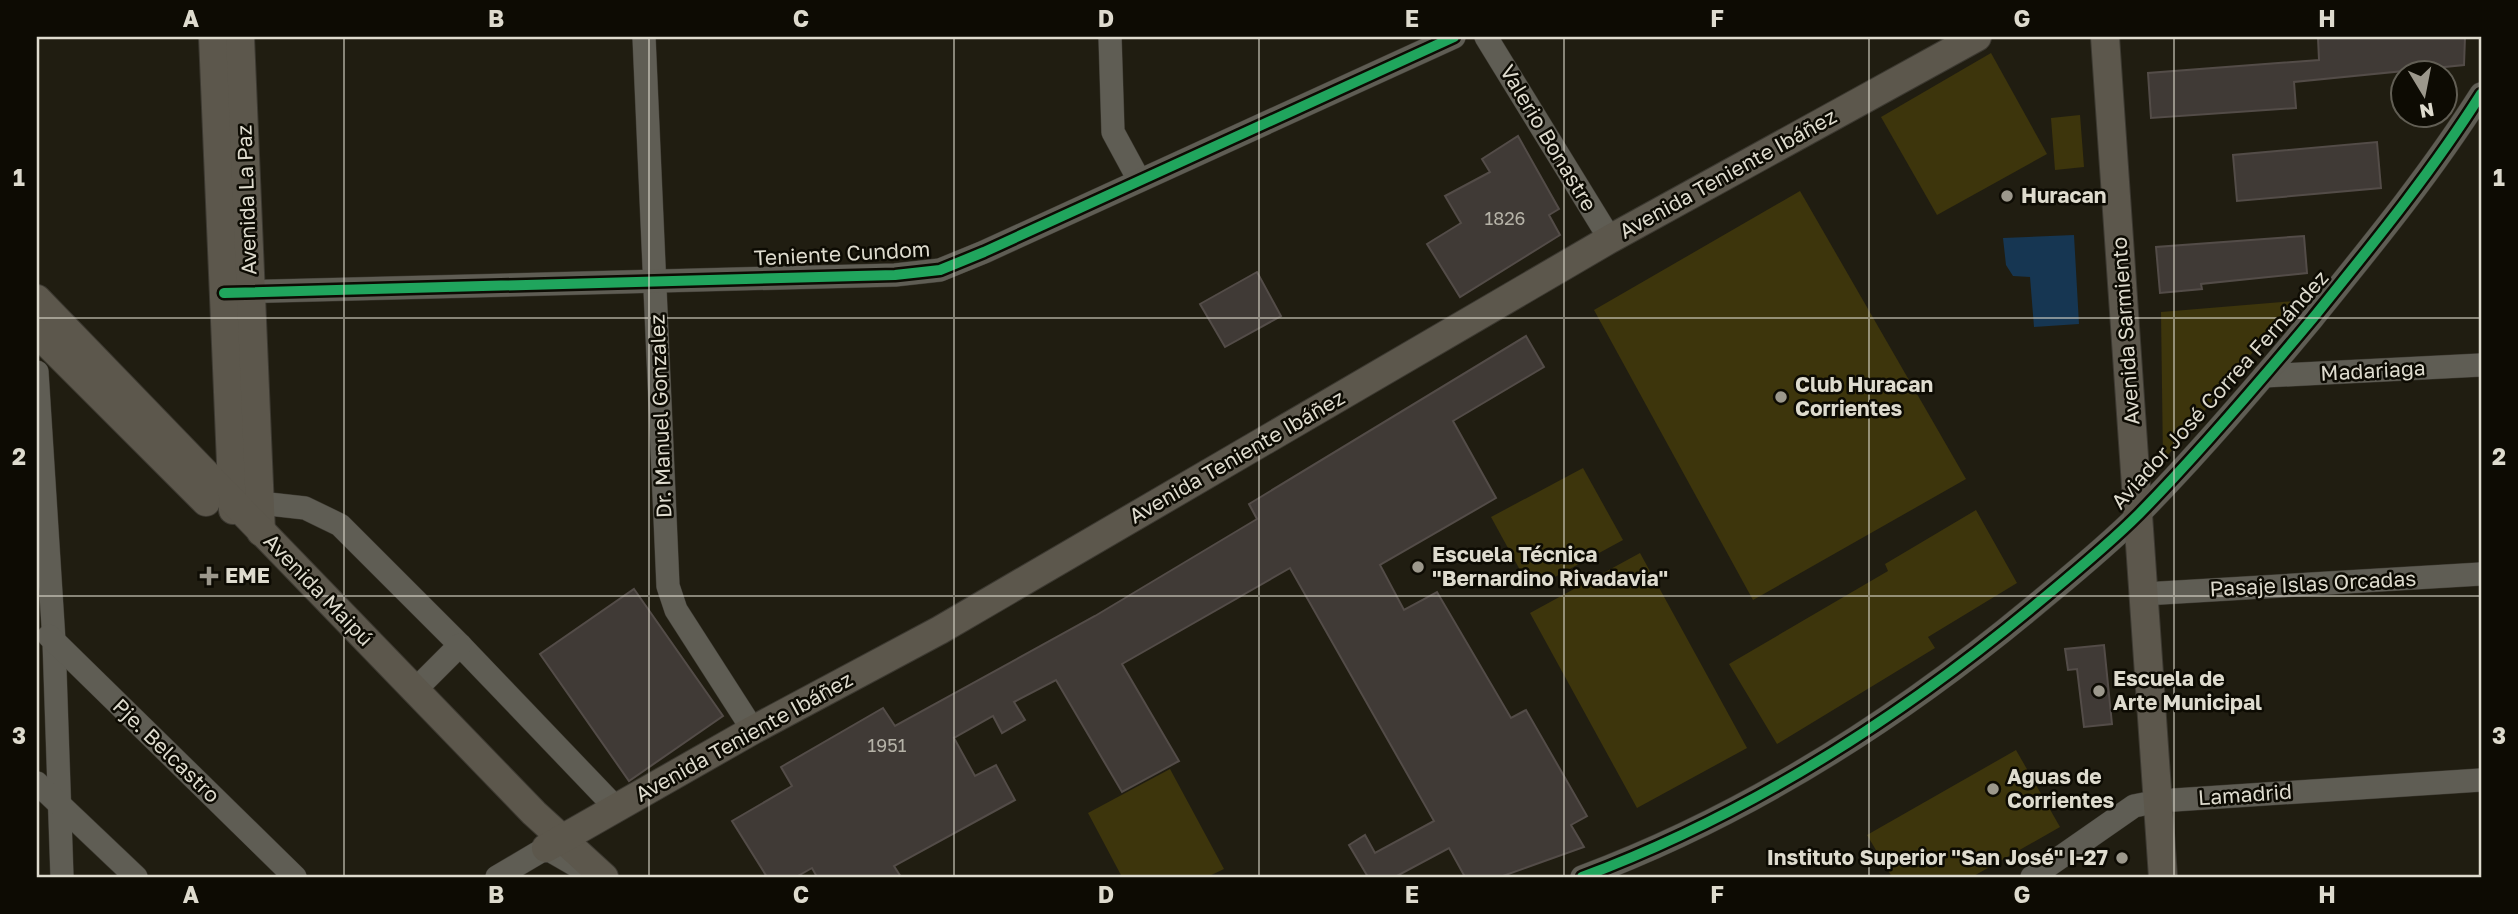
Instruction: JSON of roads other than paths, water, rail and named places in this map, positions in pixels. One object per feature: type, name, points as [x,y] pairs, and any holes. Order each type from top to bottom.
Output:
[{"type":"main road","name":"Avenida La Paz","points":[[213,37],[238,292]]},
{"type":"main road","name":"Avenida La Paz","points":[[240,37],[238,292],[242,511]]},
{"type":"main road","name":"Avenida Teniente Ibáñez","points":[[555,844],[753,730],[940,630],[1610,239],[1977,37]]},
{"type":"main road","name":"Avenida Sarmiento","points":[[2105,37],[2164,877]]},
{"type":"main road","name":"Avenida Maipú","points":[[37,299],[242,511],[555,844],[603,877]]},
{"type":"main road","name":"Avenida Maipú","points":[[37,333],[242,511],[415,690],[555,844],[579,877]]},
{"type":"street","name":"Dr. Manuel Gonzalez","points":[[644,37],[668,586],[676,610],[753,730]]},
{"type":"street","points":[[1110,37],[1113,132],[1139,180]]},
{"type":"street","name":"Teniente Cundom","points":[[238,292],[895,275],[940,270],[1454,37]]},
{"type":"street","name":"Valerio Bonastre","points":[[1486,37],[1610,239]]},
{"type":"street","name":"Aviador José Correa Fernández","points":[[1582,877],[1712,822],[1780,785],[1859,736],[1967,662],[2139,514],[2264,376],[2376,240],[2450,143],[2481,94]]},
{"type":"street","name":"Madariaga","points":[[2264,376],[2481,365]]},
{"type":"street","points":[[37,372],[54,641],[62,877]]},
{"type":"street","points":[[242,511],[305,508],[340,525],[460,645],[616,808]]},
{"type":"street","name":"Pasaje Islas Orcadas","points":[[2144,594],[2481,574]]},
{"type":"street","name":"Pje. Belcastro","points":[[37,623],[295,877]]},
{"type":"street","points":[[415,690],[460,645]]},
{"type":"street","name":"Lamadrid","points":[[2032,877],[2134,806],[2159,801],[2481,780]]},
{"type":"street","points":[[37,783],[136,877]]},
{"type":"street","name":"Avenida Teniente Ibáñez","points":[[497,877],[555,844]]},
{"type":"water","points":[[2074,235],[2079,324],[2034,327],[2030,277],[2013,276],[2006,265],[2003,238]]},
{"type":"place","name":"Huracan","points":[[2007,196]]},
{"type":"place","name":"Club Huracan Corrientes","points":[[1781,397]]},
{"type":"place","name":"Escuela Técnica \"Bernardino Rivadavia\"","points":[[1418,567]]},
{"type":"place","name":"EME","points":[[209,576]]},
{"type":"place","name":"Escuela de Arte Municipal","points":[[2099,691]]},
{"type":"place","name":"Aguas de Corrientes","points":[[1993,789]]},
{"type":"place","name":"Instituto Superior \"San José\" I-27","points":[[2122,858]]}]
